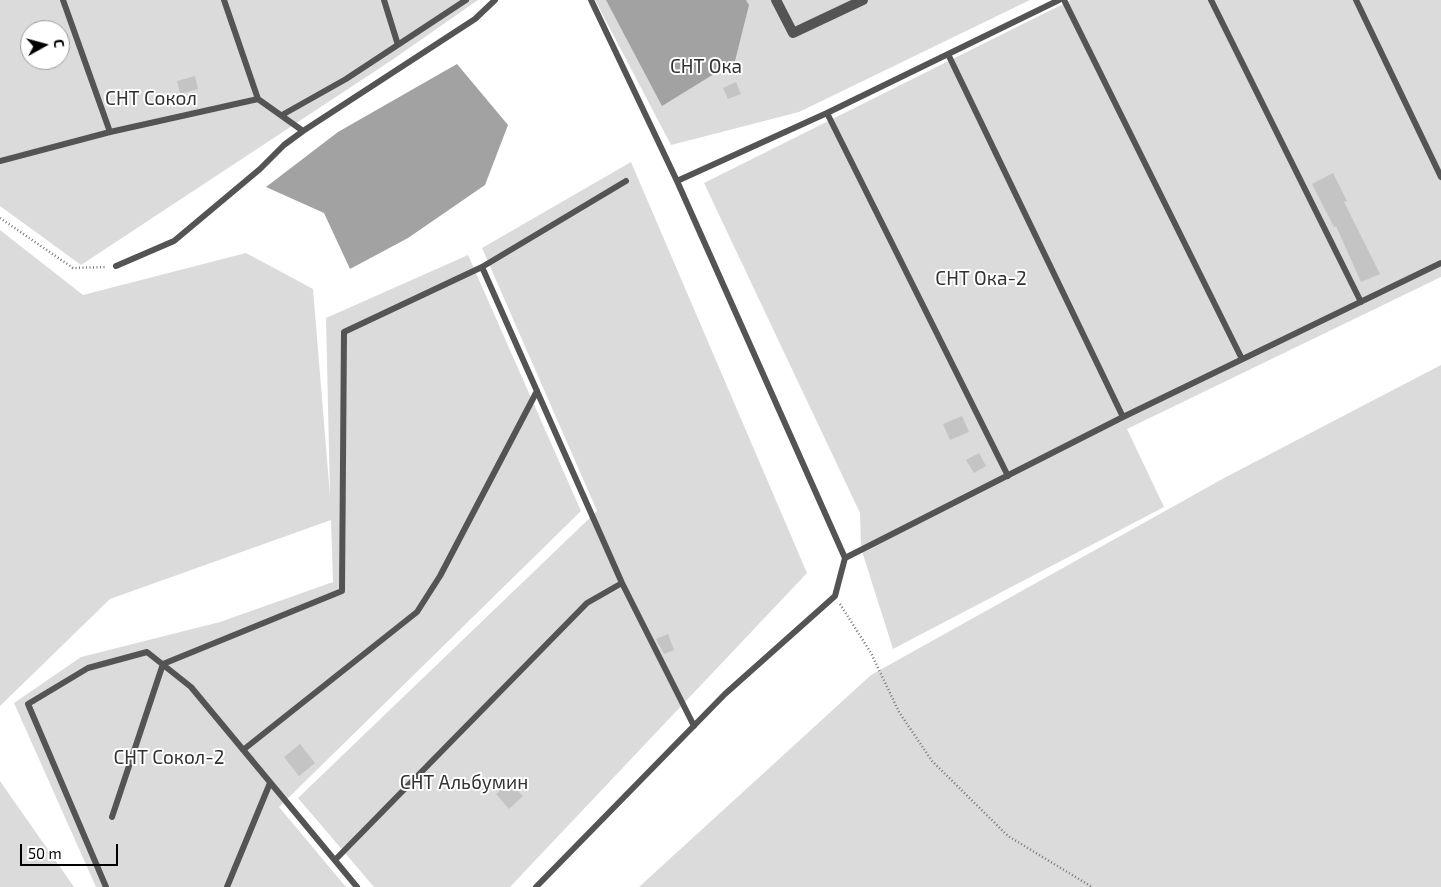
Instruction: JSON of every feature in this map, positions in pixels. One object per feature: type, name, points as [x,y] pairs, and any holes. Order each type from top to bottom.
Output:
[{"type":"street","points":[[776,0],[793,33],[863,0]]},
{"type":"lane","points":[[63,0],[110,132]]},
{"type":"lane","points":[[224,0],[258,99],[303,130]]},
{"type":"lane","points":[[384,0],[398,45]]},
{"type":"lane","points":[[282,115],[330,89],[466,0]]},
{"type":"lane","points":[[116,266],[174,242],[303,130],[475,19],[495,0]]},
{"type":"lane","points":[[536,887],[725,694],[836,596],[845,558],[677,180],[591,0]]},
{"type":"lane","points":[[677,180],[827,113],[1059,0]]},
{"type":"lane","points":[[1064,0],[1242,359]]},
{"type":"lane","points":[[1210,0],[1361,302]]},
{"type":"lane","points":[[1356,0],[1441,177]]},
{"type":"lane","points":[[948,54],[1123,417]]},
{"type":"lane","points":[[0,161],[110,132],[258,99]]},
{"type":"lane","points":[[827,113],[1008,476]]},
{"type":"lane","points":[[112,817],[163,664],[342,591],[344,332],[482,268],[626,181]]},
{"type":"lane","points":[[845,558],[1123,417],[1441,263]]},
{"type":"lane","points":[[482,268],[622,583],[694,726]]},
{"type":"lane","points":[[243,750],[417,612],[440,576],[537,391]]},
{"type":"lane","points":[[335,860],[587,603],[622,583]]},
{"type":"lane","points":[[106,887],[28,704],[88,668],[147,652],[191,687],[357,887]]},
{"type":"lane","points":[[227,887],[270,782]]},
{"type":"path","points":[[0,218],[73,268],[116,266]]},
{"type":"path","points":[[836,596],[871,653],[899,712],[932,761],[1008,836],[1092,887]]},
{"type":"green space","name":"СНТ Сокол","points":[[0,0],[478,0],[392,60],[81,265],[0,206]]},
{"type":"green space","name":"СНТ Ока","points":[[595,0],[1030,0],[799,112],[671,145]]},
{"type":"green space","name":"СНТ Ока-2","points":[[1071,0],[1441,0],[1441,277],[1127,429],[1164,507],[893,649],[861,548],[860,513],[704,183]]},
{"type":"green space","name":"СНТ Альбумин","points":[[631,162],[807,573],[510,887],[374,887],[298,798],[597,511],[482,248]]},
{"type":"green space","name":"СНТ Сокол-2","points":[[0,230],[83,295],[246,253],[313,289],[330,496],[326,318],[468,255],[581,511],[279,807],[346,887],[96,887],[14,703],[81,657],[220,622],[333,582],[331,520],[110,599],[0,706]]},
{"type":"green space","points":[[1441,365],[1441,887],[639,887],[871,675],[1226,477]]},
{"type":"green space","points":[[0,781],[74,887],[0,887]]},
{"type":"shaded area","points":[[606,0],[746,0],[749,5],[735,61],[662,106]]},
{"type":"shaded area","points":[[457,64],[508,125],[485,185],[408,238],[350,269],[324,213],[266,187],[338,132]]},
{"type":"building","points":[[195,76],[198,89],[180,94],[177,81]]},
{"type":"building","points":[[736,82],[741,94],[728,99],[723,88]]},
{"type":"building","points":[[1333,173],[1347,201],[1344,202],[1380,274],[1361,282],[1336,226],[1334,227],[1312,184]]},
{"type":"building","points":[[962,416],[969,432],[950,440],[943,424]]},
{"type":"building","points":[[979,453],[986,466],[974,473],[966,460]]},
{"type":"building","points":[[668,634],[674,650],[664,654],[656,639]]},
{"type":"building","points":[[300,744],[315,763],[299,776],[284,757]]},
{"type":"building","points":[[509,782],[523,796],[509,809],[496,794]]}]
